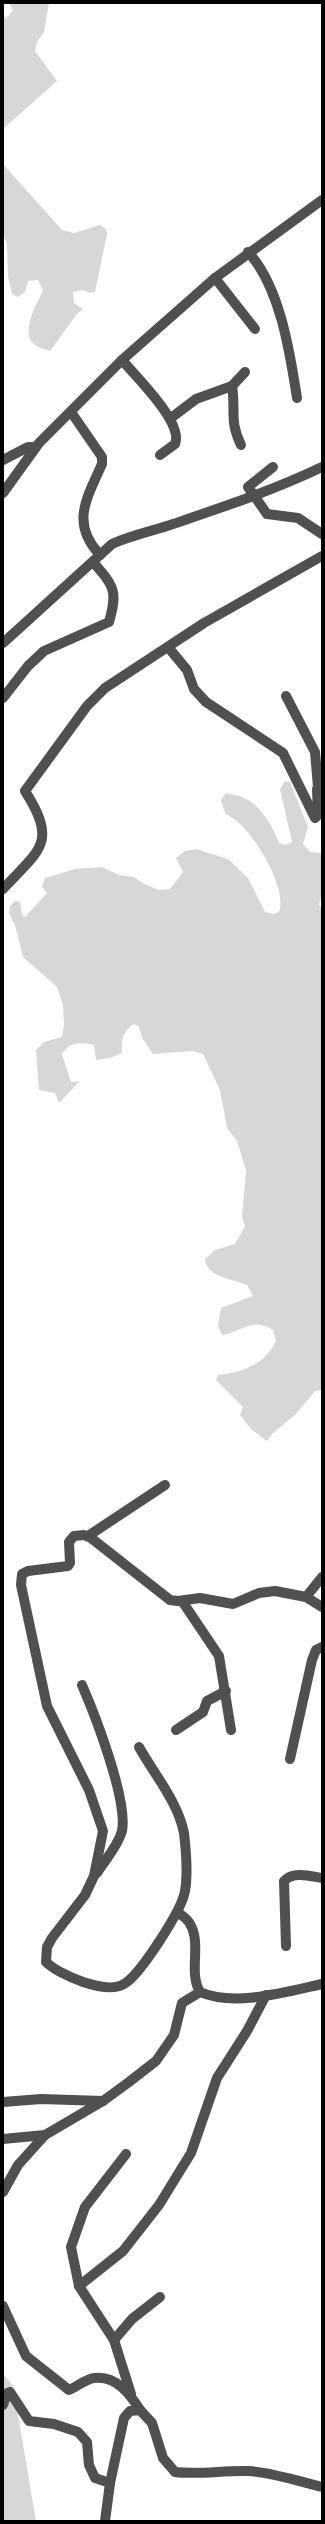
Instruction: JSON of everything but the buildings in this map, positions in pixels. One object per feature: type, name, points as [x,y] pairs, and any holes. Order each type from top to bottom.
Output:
[{"type":"street","points":[[3,493],[36,447],[122,360],[215,278],[248,252],[322,200]]},
{"type":"street","points":[[248,252],[260,264],[272,292],[280,319],[297,398]]},
{"type":"street","points":[[215,278],[255,329]]},
{"type":"street","points":[[122,360],[171,418],[177,439],[175,444],[160,455]]},
{"type":"street","points":[[171,418],[196,399],[232,386],[245,372]]},
{"type":"street","points":[[232,386],[234,400],[232,422],[241,445]]},
{"type":"street","points":[[3,698],[28,666],[44,651],[109,622],[115,592],[96,558],[84,531],[82,519],[84,507],[102,464],[102,457],[71,412]]},
{"type":"street","points":[[3,460],[28,447],[36,447]]},
{"type":"street","points":[[273,467],[249,484],[248,488],[266,514],[298,518],[322,534]]},
{"type":"street","points":[[3,643],[112,544],[130,536],[164,527],[280,486],[322,467]]},
{"type":"street","points":[[3,889],[37,852],[44,833],[38,812],[25,791],[87,706],[122,676],[268,585],[322,556]]},
{"type":"street","points":[[168,647],[187,670],[194,690],[206,702],[283,753],[315,818],[318,817],[320,788],[315,752],[286,696]]},
{"type":"street","points":[[88,1536],[165,1485]]},
{"type":"street","points":[[94,1876],[103,1831],[89,1790],[47,1706],[20,1579],[26,1571],[68,1566],[70,1563],[68,1545],[71,1540],[78,1535],[88,1536],[144,1578],[166,1599],[182,1601],[200,1598],[233,1604],[268,1591],[306,1597],[322,1607]]},
{"type":"street","points":[[306,1597],[322,1577]]},
{"type":"street","points":[[182,1601],[219,1656],[226,1691],[230,1730]]},
{"type":"street","points":[[290,1759],[312,1660],[316,1650],[322,1647]]},
{"type":"street","points":[[82,1685],[96,1717],[112,1769],[121,1811],[122,1831],[114,1848],[94,1876],[85,1894],[47,1947],[46,1962],[55,1971],[110,1988],[124,1984],[154,1948],[179,1913],[185,1891],[184,1833],[176,1808],[139,1747]]},
{"type":"street","points":[[176,1730],[203,1712],[207,1701],[226,1691]]},
{"type":"street","points":[[286,1946],[284,1881],[290,1876],[322,1878]]},
{"type":"street","points":[[179,1913],[190,1923],[195,1938],[196,1981],[200,1992]]},
{"type":"street","points":[[3,2192],[18,2165],[45,2135],[103,2101],[156,2061],[174,2035],[182,2003],[200,1992],[224,1998],[266,1995],[322,1984]]},
{"type":"street","points":[[79,2286],[123,2251],[159,2205],[191,2154],[217,2078],[248,2030],[266,1995]]},
{"type":"street","points":[[3,2102],[41,2099],[103,2101]]},
{"type":"street","points":[[3,2139],[45,2135]]},
{"type":"street","points":[[126,2154],[85,2207],[71,2247],[79,2286],[114,2340],[131,2394],[140,2410],[152,2423],[163,2458],[175,2472],[192,2474],[248,2471],[271,2474],[322,2487]]},
{"type":"street","points":[[114,2340],[132,2319],[160,2297]]},
{"type":"street","points":[[3,2306],[26,2356],[69,2390],[94,2378],[114,2381],[131,2394]]},
{"type":"street","points":[[3,2405],[7,2393],[10,2392],[30,2421],[54,2424],[78,2432],[87,2442],[89,2465],[95,2478],[110,2483]]},
{"type":"street","points":[[105,2521],[110,2483],[124,2418],[130,2411],[140,2410]]},
{"type":"shaded area","points":[[9,3],[49,3],[44,32],[37,42],[35,51],[57,81],[4,128],[3,155],[3,15],[6,18],[13,11]]},
{"type":"shaded area","points":[[3,164],[62,230],[74,233],[100,225],[106,229],[107,234],[95,292],[90,293],[83,290],[73,292],[74,303],[83,309],[77,314],[50,351],[35,345],[31,340],[29,333],[31,318],[43,290],[38,280],[28,281],[25,292],[18,297],[12,294],[8,277],[7,245],[3,233]]},
{"type":"shaded area","points":[[285,781],[290,782],[308,827],[303,844],[310,852],[322,853],[322,893],[319,905],[322,909],[322,1390],[315,1391],[295,1415],[273,1433],[267,1441],[251,1429],[240,1415],[243,1407],[216,1380],[218,1375],[236,1372],[259,1362],[276,1341],[273,1330],[265,1326],[248,1326],[222,1335],[218,1326],[221,1308],[253,1296],[247,1285],[215,1274],[210,1270],[205,1259],[215,1250],[235,1244],[245,1226],[242,1217],[246,1170],[237,1141],[227,1128],[220,1090],[203,1054],[192,1051],[153,1054],[142,1038],[139,1027],[134,1024],[125,1033],[122,1044],[122,1053],[110,1058],[96,1060],[94,1045],[89,1044],[80,1043],[72,1045],[65,1050],[62,1054],[71,1082],[80,1081],[59,1103],[55,1093],[39,1090],[36,1050],[44,1042],[62,1037],[64,1025],[63,1005],[57,987],[23,957],[15,925],[9,913],[10,906],[15,901],[20,902],[22,915],[25,917],[47,893],[42,887],[45,878],[75,869],[102,867],[119,875],[134,877],[144,884],[159,890],[170,889],[183,872],[176,858],[185,851],[196,849],[228,859],[248,878],[265,912],[273,914],[279,912],[279,891],[269,865],[247,832],[237,821],[225,813],[221,800],[226,793],[240,796],[249,800],[265,816],[279,843],[285,845],[292,842],[280,789]]},
{"type":"shaded area","points":[[3,2374],[13,2385],[36,2521],[3,2521]]}]
